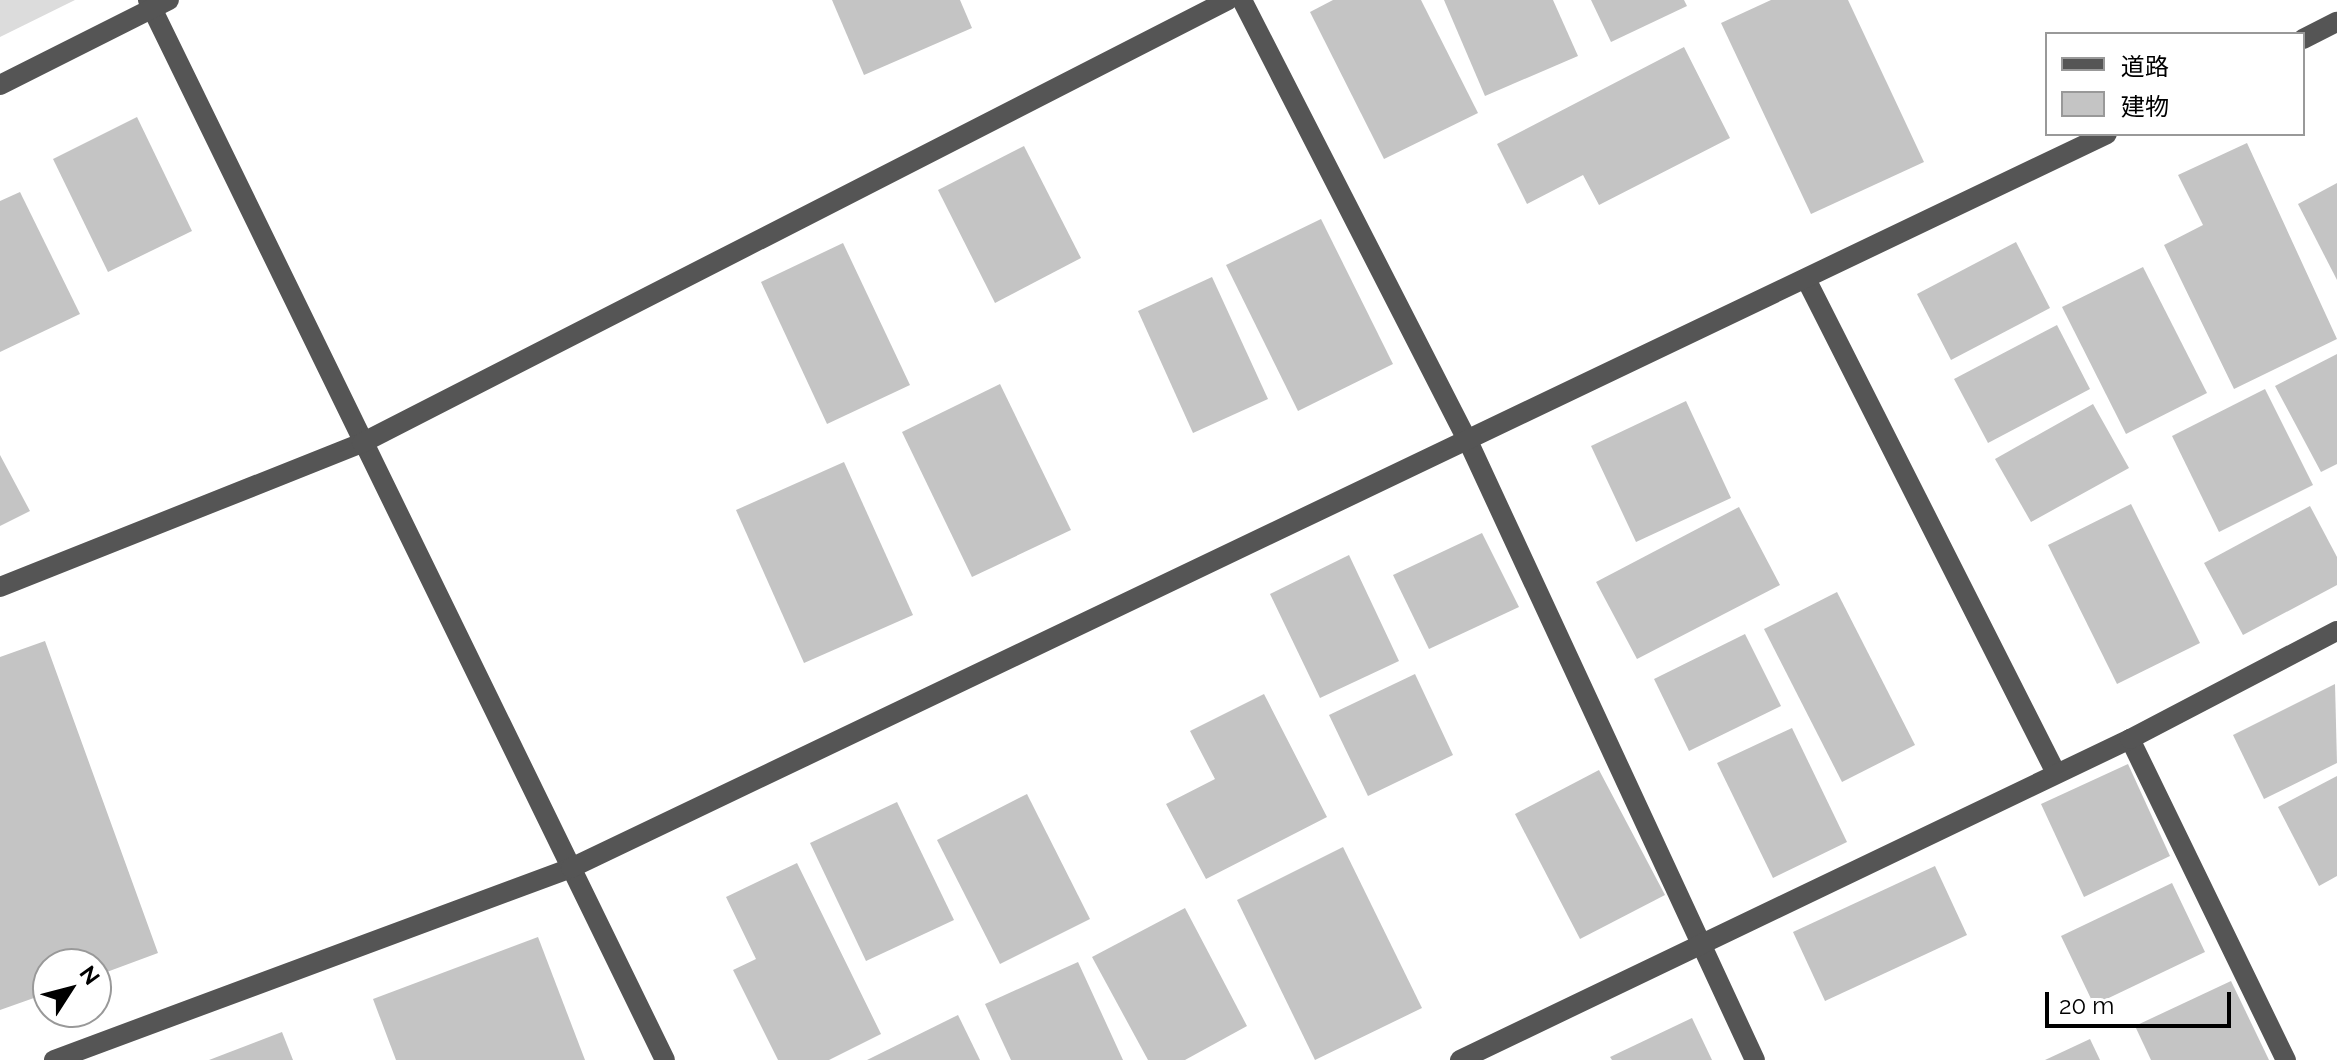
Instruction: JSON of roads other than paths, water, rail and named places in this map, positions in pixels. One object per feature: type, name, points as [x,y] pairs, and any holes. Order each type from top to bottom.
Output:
[{"type":"street","points":[[0,587],[362,443],[1228,0]]},
{"type":"street","points":[[1242,0],[1468,441],[1755,1060]]},
{"type":"street","points":[[0,85],[156,3],[362,443],[665,1060]]},
{"type":"street","points":[[2305,38],[2337,22]]},
{"type":"street","points":[[54,1060],[571,868],[2103,136]]},
{"type":"street","points":[[1806,279],[2056,773]]},
{"type":"street","points":[[1460,1060],[1698,942],[2130,739],[2337,631]]},
{"type":"street","points":[[2130,739],[2286,1060]]}]
